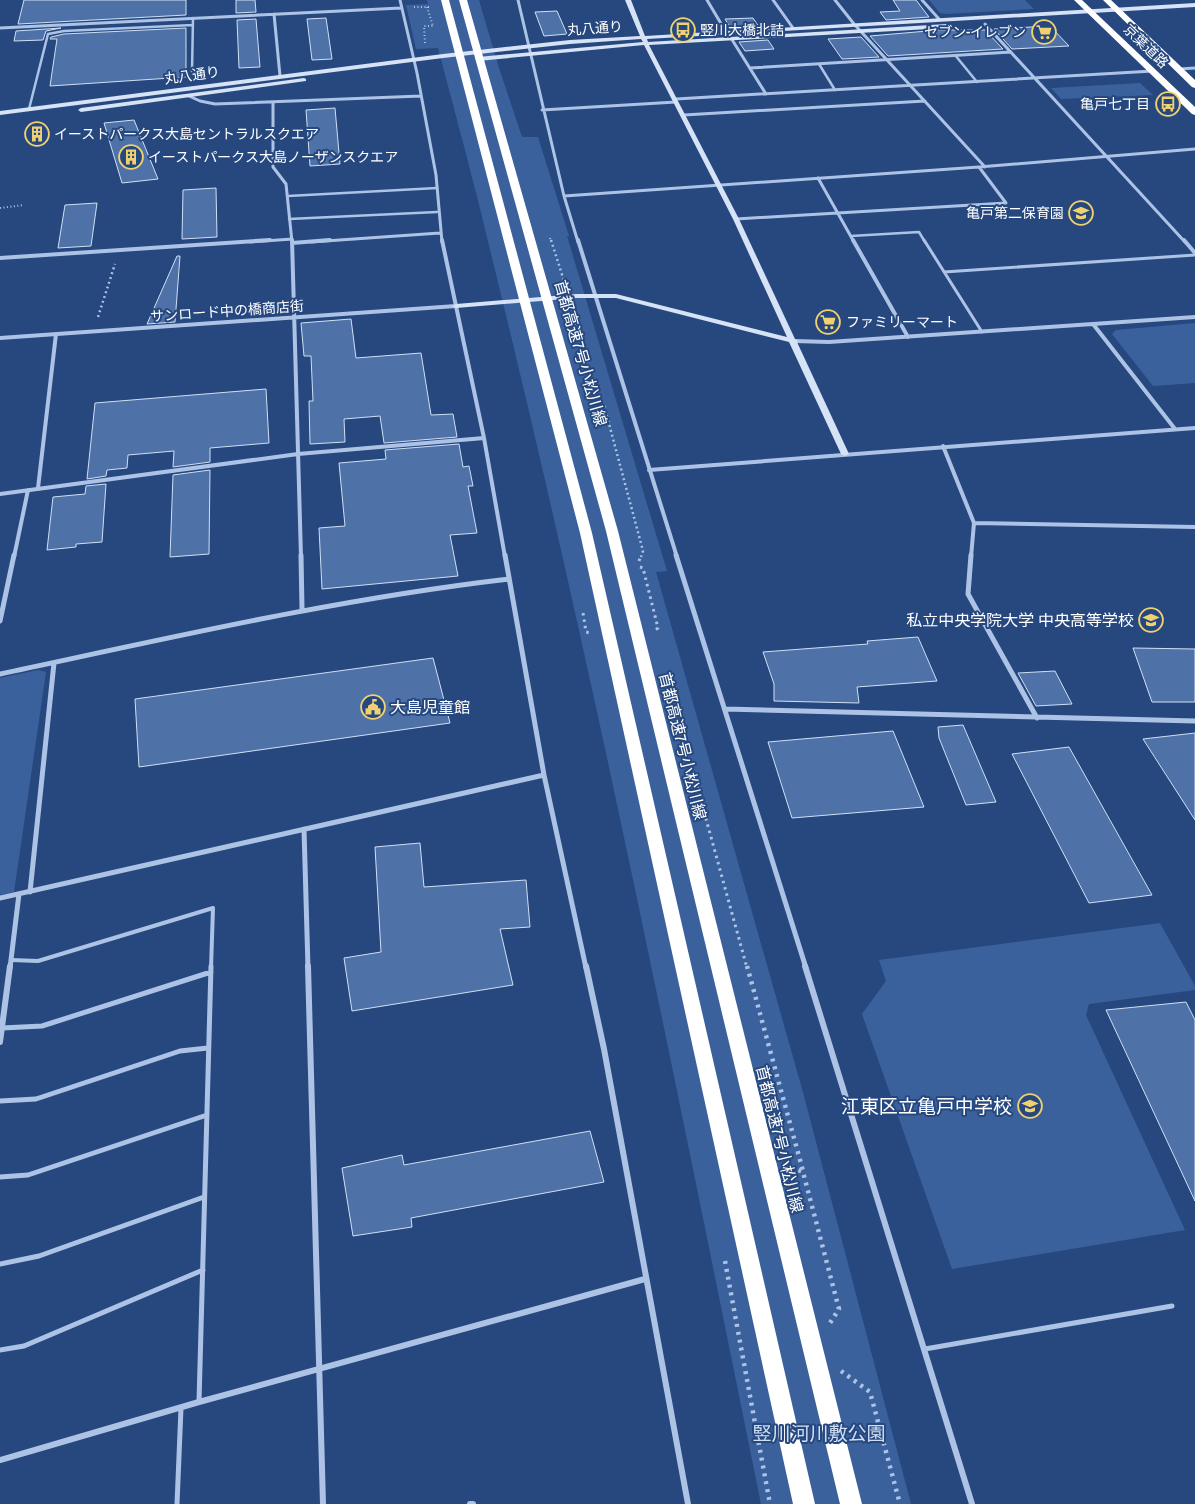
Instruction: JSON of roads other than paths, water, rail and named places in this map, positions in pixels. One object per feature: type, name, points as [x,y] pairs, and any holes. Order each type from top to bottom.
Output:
[{"type":"highway","points":[[445,0],[586,533],[804,1504]]},
{"type":"highway","name":"首都高速7号小松川線","points":[[463,0],[612,531],[851,1504]]},
{"type":"highway","name":"京葉道路","points":[[1078,0],[1195,112]]},
{"type":"highway","name":"京葉道路","points":[[1107,0],[1195,85]]},
{"type":"main road","points":[[628,0],[646,44],[736,219],[845,454]]},
{"type":"main road","name":"丸八通り","points":[[0,120],[486,58],[620,45],[1097,18],[1121,13],[1195,5]]},
{"type":"main road","name":"丸八通り","points":[[0,113],[280,76],[512,48],[614,38],[1090,11],[1121,13],[1195,12]]},
{"type":"main road","points":[[456,306],[595,295],[616,296],[794,341]]},
{"type":"street","points":[[400,0],[421,96],[436,188],[440,233],[484,438],[544,774],[604,1048],[645,1279],[688,1504]]},
{"type":"street","points":[[518,0],[542,110],[564,196],[972,1504]]},
{"type":"street","points":[[707,0],[726,32]]},
{"type":"street","points":[[773,0],[793,28]]},
{"type":"street","points":[[835,0],[886,60],[985,167]]},
{"type":"street","points":[[922,0],[939,20]]},
{"type":"street","points":[[0,28],[401,8]]},
{"type":"street","points":[[274,14],[280,76]]},
{"type":"street","points":[[985,24],[1195,254]]},
{"type":"street","points":[[731,38],[766,94]]},
{"type":"street","points":[[750,68],[1012,52]]},
{"type":"street","points":[[1178,69],[1195,68]]},
{"type":"street","points":[[542,110],[766,94],[1153,71]]},
{"type":"street","points":[[189,96],[208,104],[421,96]]},
{"type":"street","points":[[684,115],[924,101]]},
{"type":"street","points":[[273,102],[274,167],[286,184],[292,241],[302,609]]},
{"type":"street","points":[[564,196],[985,167],[1195,149]]},
{"type":"street","points":[[736,219],[1006,203],[979,167]]},
{"type":"street","points":[[818,178],[908,337]]},
{"type":"street","points":[[0,258],[440,233]]},
{"type":"street","name":"サンロード中の橋商店街","points":[[0,338],[456,306]]},
{"type":"street","points":[[794,341],[829,342],[1195,317]]},
{"type":"street","points":[[1093,324],[1175,429]]},
{"type":"street","points":[[38,488],[56,334]]},
{"type":"street","points":[[649,470],[1195,428]]},
{"type":"street","points":[[0,494],[298,454],[484,438]]},
{"type":"street","points":[[944,446],[974,523],[968,594],[1037,718]]},
{"type":"street","points":[[0,622],[28,490]]},
{"type":"street","points":[[974,523],[1195,527]]},
{"type":"street","points":[[0,674],[302,609],[437,586],[509,579]]},
{"type":"street","points":[[30,892],[54,663]]},
{"type":"street","points":[[725,709],[1195,721]]},
{"type":"street","points":[[0,898],[544,774]]},
{"type":"street","points":[[304,828],[323,1504]]},
{"type":"street","points":[[0,1042],[19,894]]},
{"type":"street","points":[[0,1460],[200,1402],[645,1279]]},
{"type":"lane","points":[[192,72],[193,18]]},
{"type":"lane","points":[[29,110],[48,34],[64,31],[193,25]]},
{"type":"lane","points":[[954,56],[977,82]]},
{"type":"lane","points":[[819,64],[835,90]]},
{"type":"lane","points":[[288,196],[436,188]]},
{"type":"lane","points":[[289,219],[438,212]]},
{"type":"lane","points":[[851,236],[919,232],[982,332]]},
{"type":"lane","points":[[944,272],[1195,254]]},
{"type":"lane","points":[[11,960],[38,961],[213,908],[200,1402]]},
{"type":"lane","points":[[2,1028],[42,1026],[211,972]]},
{"type":"lane","points":[[0,1101],[36,1099],[180,1051],[208,1048]]},
{"type":"lane","points":[[0,1177],[28,1175],[208,1115]]},
{"type":"lane","points":[[0,1264],[39,1256],[204,1197]]},
{"type":"lane","points":[[0,1350],[24,1346],[203,1270]]},
{"type":"lane","points":[[925,1349],[1172,1306]]},
{"type":"lane","points":[[177,1504],[181,1408]]},
{"type":"place","name":"竪川大橋北詰","points":[[683,30]]},
{"type":"place","name":"セブン-イレブン","points":[[1044,32]]},
{"type":"place","name":"亀戸七丁目","points":[[1168,104]]},
{"type":"place","name":"イーストパークス大島セントラルスクエア","points":[[37,134]]},
{"type":"place","name":"イーストパークス大島ノーザンスクエア","points":[[131,157]]},
{"type":"place","name":"亀戸第二保育園","points":[[1081,213]]},
{"type":"place","name":"ファミリーマート","points":[[828,322]]},
{"type":"place","name":"私立中央学院大学 中央高等学校","points":[[1151,620]]},
{"type":"place","name":"大島児童館","points":[[373,707]]},
{"type":"place","name":"江東区立亀戸中学校","points":[[1030,1106]]},
{"type":"park label","name":"竪川河川敷公園","points":[[819,1433]]}]
